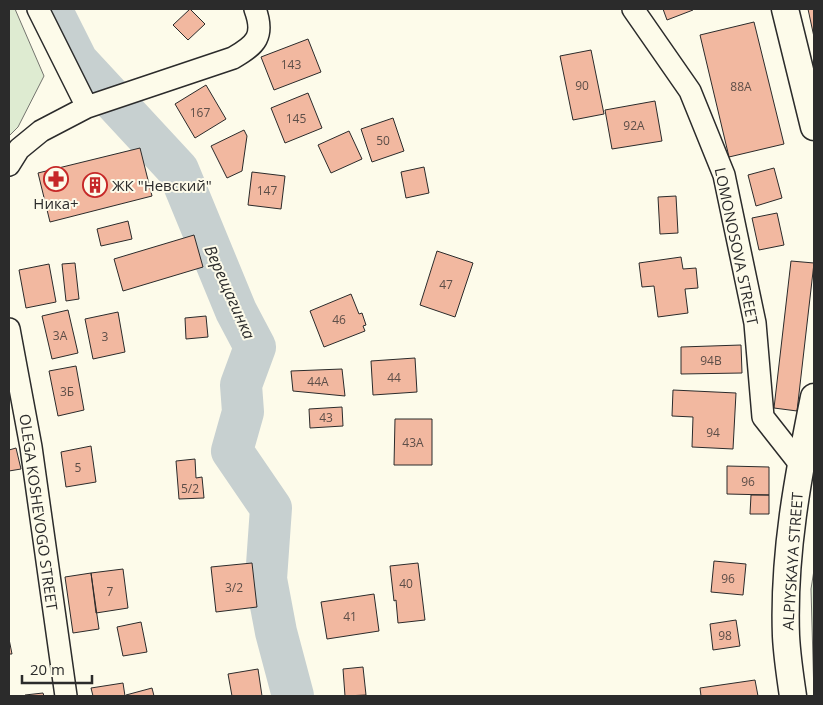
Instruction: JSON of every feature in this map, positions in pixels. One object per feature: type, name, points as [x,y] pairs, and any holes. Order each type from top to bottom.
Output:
[{"type":"street","points":[[38,9],[87,107]]},
{"type":"street","points":[[9,165],[19,149],[41,131],[87,107],[233,58],[250,48],[257,38],[260,22],[255,9]]},
{"type":"street","name":"LOMONOSOVA STREET","points":[[633,9],[690,91],[724,175],[755,323],[763,416],[800,464]]},
{"type":"street","points":[[785,9],[814,127]]},
{"type":"street","name":"OLEGA KOSHEVOGO STREET","points":[[9,329],[31,447],[66,696]]},
{"type":"street","name":"ALPIYSKAYA STREET","points":[[793,696],[786,636],[791,527],[800,464],[814,397]]},
{"type":"green space","points":[[9,9],[15,9],[44,76],[18,127],[9,136]]},
{"type":"green space","points":[[814,570],[814,696],[811,589]]},
{"type":"building","points":[[190,9],[205,24],[188,40],[173,25]]},
{"type":"building","points":[[663,9],[692,9],[693,10],[667,20]]},
{"type":"building","points":[[808,9],[814,9],[814,37]]},
{"type":"building","points":[[754,22],[784,144],[729,157],[700,35]]},
{"type":"building","points":[[308,39],[321,72],[274,90],[261,57]]},
{"type":"building","points":[[591,50],[604,114],[573,120],[560,56]]},
{"type":"building","points":[[206,85],[226,119],[195,138],[175,104]]},
{"type":"building","points":[[308,93],[322,128],[285,143],[271,108]]},
{"type":"building","points":[[655,101],[662,141],[612,149],[605,110]]},
{"type":"building","points":[[393,118],[404,151],[372,162],[361,129]]},
{"type":"building","points":[[244,130],[247,136],[242,171],[227,178],[211,146]]},
{"type":"building","points":[[349,131],[362,159],[331,173],[318,145]]},
{"type":"building","name":"ЖК \"Невский\"","points":[[140,148],[152,196],[50,222],[38,173]]},
{"type":"building","points":[[424,167],[429,193],[406,198],[401,172]]},
{"type":"building","points":[[774,168],[782,198],[756,206],[748,175]]},
{"type":"building","points":[[252,172],[285,176],[281,209],[248,205]]},
{"type":"building","points":[[676,196],[678,233],[660,234],[658,197]]},
{"type":"building","points":[[777,213],[784,245],[759,250],[752,218]]},
{"type":"building","points":[[128,221],[132,239],[101,246],[97,229]]},
{"type":"building","points":[[194,235],[203,267],[123,291],[114,259]]},
{"type":"building","points":[[437,251],[473,263],[455,317],[420,305]]},
{"type":"building","points":[[681,257],[683,269],[696,268],[698,288],[685,289],[688,313],[658,317],[654,286],[642,287],[639,263]]},
{"type":"building","points":[[791,261],[814,263],[797,411],[774,408]]},
{"type":"building","points":[[75,263],[79,299],[66,301],[62,264]]},
{"type":"building","points":[[49,264],[56,302],[26,308],[19,270]]},
{"type":"building","points":[[351,294],[359,314],[362,313],[366,325],[363,326],[365,331],[324,347],[310,311]]},
{"type":"building","points":[[68,310],[78,353],[52,359],[42,316]]},
{"type":"building","points":[[118,312],[125,352],[93,359],[85,319]]},
{"type":"building","points":[[206,316],[208,337],[186,339],[185,318]]},
{"type":"building","points":[[741,345],[742,373],[681,374],[681,347]]},
{"type":"building","points":[[415,358],[417,392],[373,395],[371,361]]},
{"type":"building","points":[[76,366],[84,410],[58,416],[49,371]]},
{"type":"building","points":[[342,369],[345,396],[293,391],[291,371]]},
{"type":"building","points":[[673,390],[736,393],[733,449],[692,447],[693,417],[672,416]]},
{"type":"building","points":[[342,407],[343,426],[310,428],[309,409]]},
{"type":"building","points":[[395,419],[432,419],[432,465],[394,465]]},
{"type":"building","points":[[91,446],[96,482],[66,487],[61,452]]},
{"type":"building","points":[[16,448],[21,469],[9,471],[9,450]]},
{"type":"building","points":[[195,459],[196,478],[202,477],[204,498],[179,499],[176,461]]},
{"type":"building","points":[[727,466],[769,467],[769,495],[727,494]]},
{"type":"building","points":[[751,495],[769,495],[769,514],[750,514]]},
{"type":"building","points":[[714,561],[746,564],[743,595],[711,592]]},
{"type":"building","points":[[252,563],[257,607],[216,612],[211,567]]},
{"type":"building","points":[[418,563],[425,620],[398,623],[390,566]]},
{"type":"building","points":[[123,569],[128,608],[96,613],[91,573]]},
{"type":"building","points":[[91,573],[99,629],[73,633],[65,577]]},
{"type":"building","points":[[374,594],[379,631],[327,639],[321,602]]},
{"type":"building","points":[[736,620],[740,646],[713,650],[710,624]]},
{"type":"building","points":[[141,622],[147,652],[123,656],[117,627]]},
{"type":"building","points":[[9,639],[12,654],[9,654]]},
{"type":"building","points":[[363,667],[366,695],[345,696],[343,669]]},
{"type":"building","points":[[258,669],[262,696],[232,696],[228,674]]},
{"type":"building","points":[[755,680],[758,696],[701,696],[700,688]]},
{"type":"building","points":[[123,683],[125,696],[93,696],[91,688]]},
{"type":"building","points":[[152,688],[154,696],[126,696],[126,695]]},
{"type":"building","points":[[43,693],[44,696],[25,695]]},
{"type":"waterway","name":"Верещагинка","points":[[51,9],[77,61],[178,170],[236,311],[255,347],[241,385],[243,412],[232,451],[271,508],[266,579],[276,632],[293,696]]},
{"type":"place","name":"Ника+","points":[[56,179]]},
{"type":"place","name":"ЖК \"Невский\"","points":[[95,185]]}]
